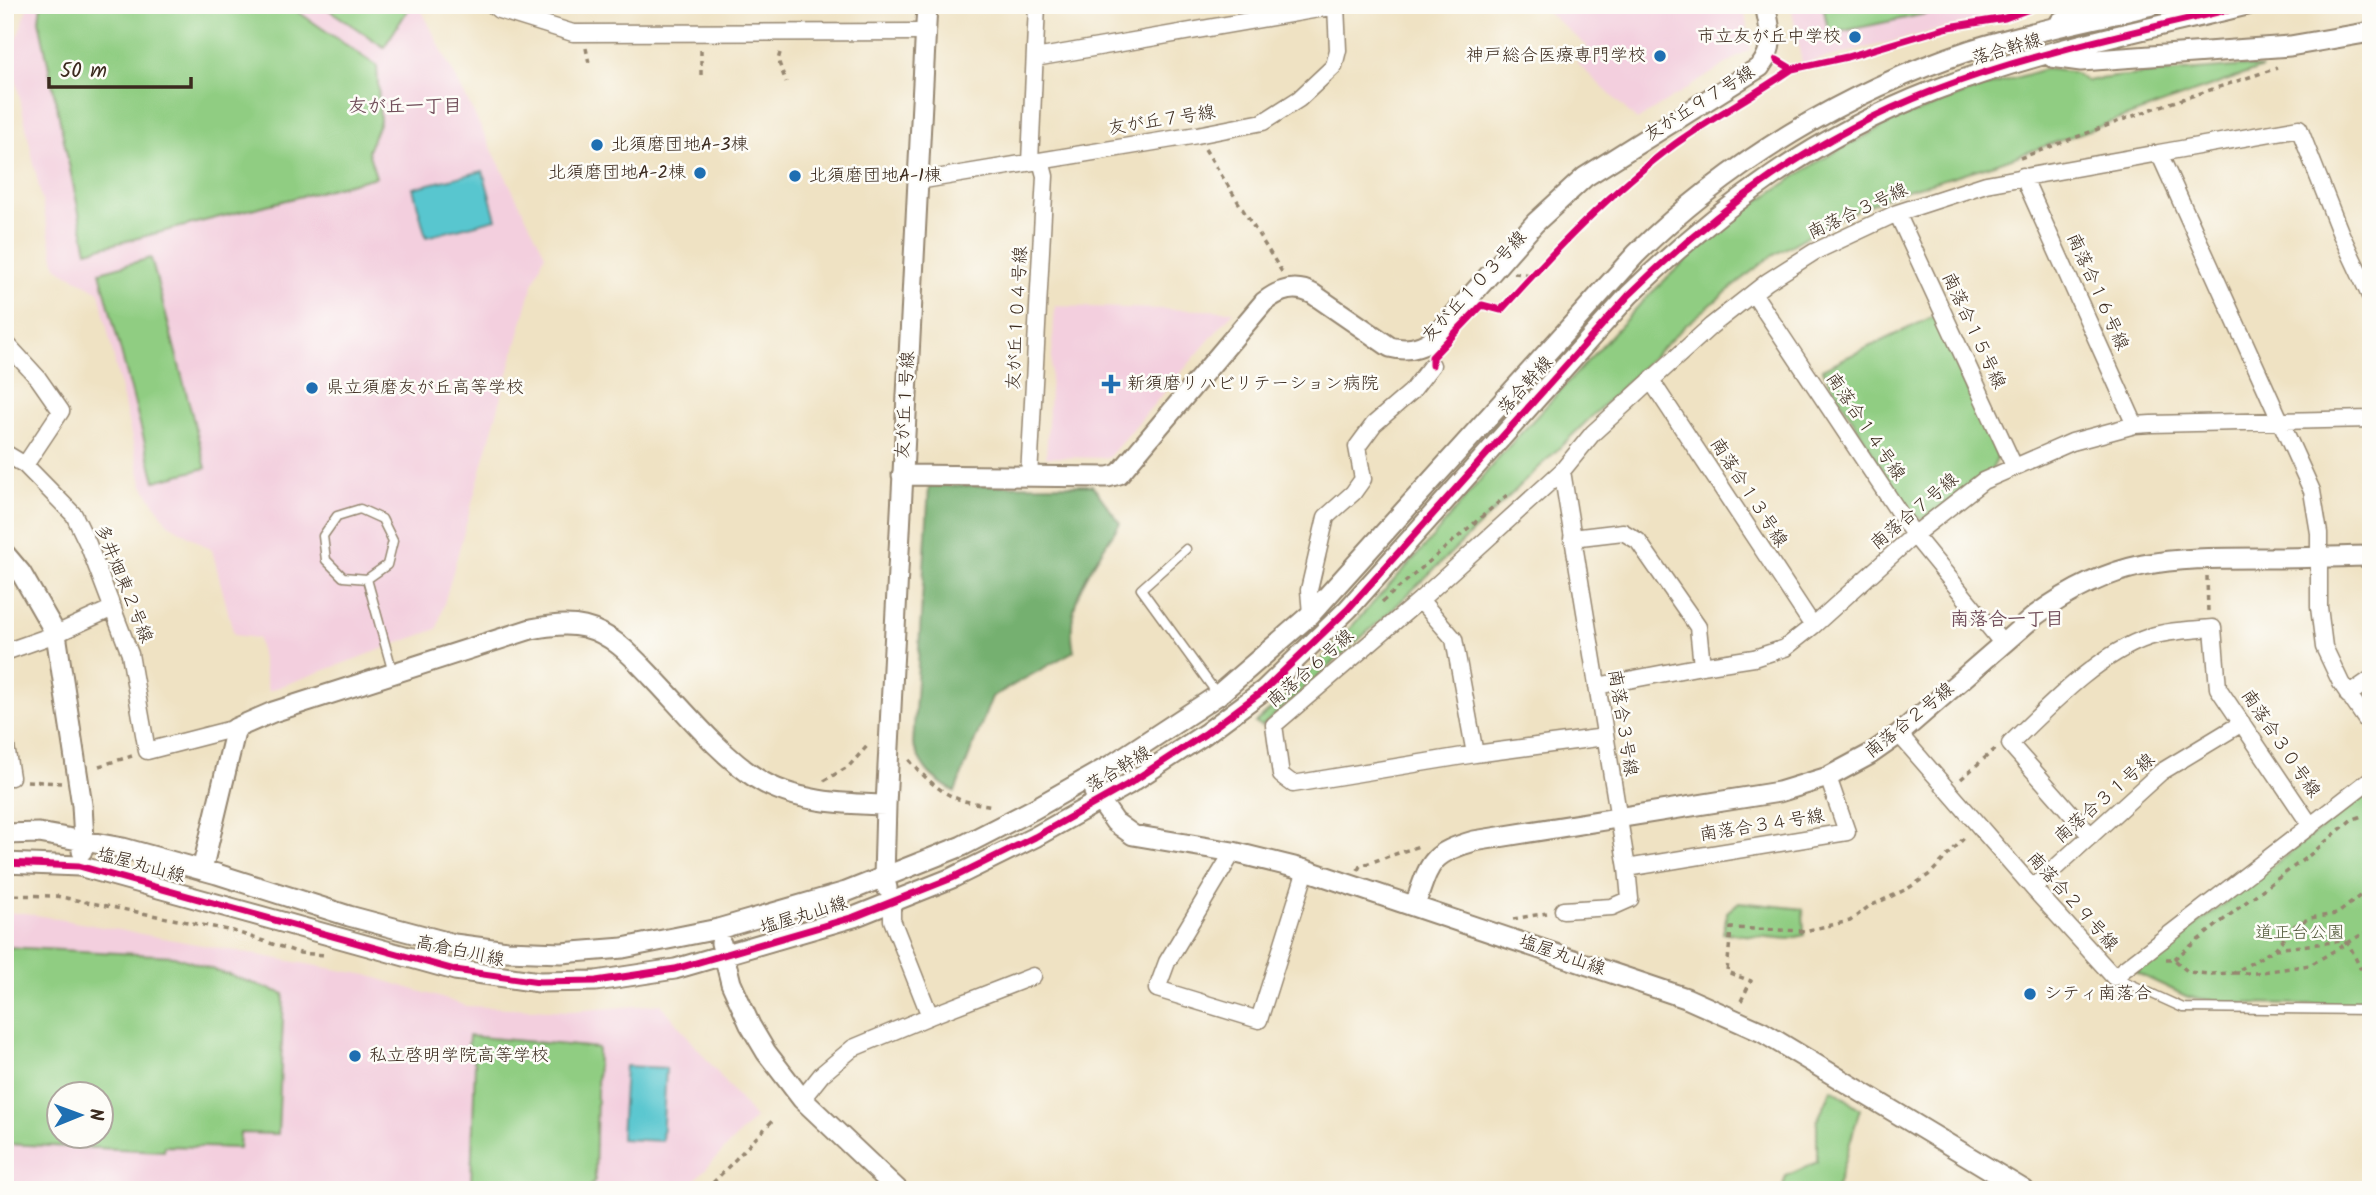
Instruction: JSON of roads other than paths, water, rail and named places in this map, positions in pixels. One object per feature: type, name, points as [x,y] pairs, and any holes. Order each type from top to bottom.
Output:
[{"type":"street","name":"友が丘１号線","points":[[886,805],[927,5]]},
{"type":"street","name":"友が丘１０４号線","points":[[1029,477],[1045,176],[1035,161],[1037,5]]},
{"type":"street","name":"友が丘９７号線","points":[[1586,177],[1760,67],[1768,56],[1772,42],[1765,5]]},
{"type":"street","points":[[2048,30],[2088,5]]},
{"type":"street","name":"落合幹線","points":[[884,877],[962,846],[1034,810],[1114,764],[1218,695],[1311,614],[1648,242],[1725,179],[1793,133],[1898,78],[1972,50],[2152,5]]},
{"type":"street","name":"落合幹線","points":[[892,904],[985,863],[1127,785],[1205,734],[1264,690],[1357,599],[1629,295],[1674,251],[1731,204],[1786,165],[1859,124],[1936,89],[2045,55],[2247,5]]},
{"type":"street","points":[[1035,58],[1336,6]]},
{"type":"street","name":"友が丘７号線","points":[[918,181],[1263,122],[1299,99],[1334,66],[1338,50],[1336,6]]},
{"type":"street","points":[[497,7],[573,33],[926,32]]},
{"type":"street","points":[[2045,55],[2081,61],[2290,47],[2371,32]]},
{"type":"street","name":"南落合３号線","points":[[1563,910],[1612,907],[1630,899],[1562,471],[1593,433],[1711,326],[1753,293],[1814,252],[1896,213],[1975,187],[2023,176],[2299,128],[2340,232],[2371,298]]},
{"type":"street","points":[[2159,153],[2312,491],[2317,517],[2319,607],[2324,647],[2348,695],[2371,727]]},
{"type":"street","name":"南落合１６号線","points":[[2023,176],[2135,425]]},
{"type":"street","name":"友が丘１０３号線","points":[[902,475],[1108,478],[1119,474],[1264,302],[1280,291],[1307,290],[1390,347],[1400,350],[1423,346],[1432,340],[1535,223],[1586,177]]},
{"type":"street","name":"南落合１５号線","points":[[1896,213],[2014,466]]},
{"type":"street","name":"南落合１４号線","points":[[1753,293],[1914,535],[2003,644]]},
{"type":"street","points":[[5,342],[38,378],[61,411],[25,465]]},
{"type":"street","points":[[1311,614],[1309,590],[1326,517],[1353,493],[1363,478],[1357,447],[1374,424],[1411,392],[1432,365]]},
{"type":"street","name":"南落合１３号線","points":[[1652,382],[1813,626]]},
{"type":"street","name":"南落合７号線","points":[[1597,686],[1754,658],[1785,648],[1914,535],[1983,481],[2072,442],[2135,425],[2280,419],[2371,419]]},
{"type":"street","name":"多井畑東２号線","points":[[5,453],[25,465],[74,515],[88,544],[130,654],[147,751],[236,728]]},
{"type":"street","name":"南落合６号線","points":[[1562,471],[1420,600],[1275,725],[1275,745],[1281,775],[1293,784],[1475,754],[1605,737]]},
{"type":"street","points":[[1572,538],[1623,532],[1639,541],[1698,627],[1702,666]]},
{"type":"street","name":"塩屋丸山線","points":[[5,554],[20,572],[56,634],[79,775],[83,840],[79,866],[195,897]]},
{"type":"street","name":"南落合２号線","points":[[1415,905],[1431,863],[1452,847],[1474,841],[1779,792],[1828,777],[1869,755],[1899,734],[2061,597],[2087,583],[2132,567],[2169,560],[2371,556]]},
{"type":"street","points":[[1420,600],[1454,639],[1475,754]]},
{"type":"street","points":[[5,652],[56,634],[113,608]]},
{"type":"street","points":[[236,728],[273,712],[531,629],[560,624],[585,627],[603,634],[625,649],[733,760],[757,779],[804,797],[852,804],[886,805],[884,877],[892,904],[892,920],[930,1016]]},
{"type":"street","name":"南落合３０号線","points":[[2091,836],[2010,744],[2062,694],[2122,648],[2151,636],[2213,628],[2218,688],[2311,826]]},
{"type":"street","points":[[2348,695],[2371,679]]},
{"type":"street","name":"南落合３１号線","points":[[2033,888],[2161,772],[2242,723]]},
{"type":"street","name":"塩屋丸山線","points":[[83,840],[202,870],[236,728]]},
{"type":"street","name":"南落合２９号線","points":[[1899,734],[2114,977],[2371,779]]},
{"type":"street","points":[[5,740],[8,777]]},
{"type":"street","name":"南落合３４号線","points":[[1627,868],[1847,832],[1828,777]]},
{"type":"street","name":"塩屋丸山線","points":[[1086,779],[1115,822],[1133,835],[1233,852],[1306,870],[1686,998],[1762,1032],[2024,1190]]},
{"type":"street","points":[[5,834],[39,833],[83,840]]},
{"type":"street","points":[[1233,852],[1167,962],[1157,989],[1259,1020],[1306,870]]},
{"type":"street","points":[[5,863],[79,866]]},
{"type":"street","name":"高倉白川線","points":[[202,870],[349,916],[480,948],[534,953],[575,952],[623,948],[718,929]]},
{"type":"street","name":"塩屋丸山線","points":[[718,929],[846,892],[884,877]]},
{"type":"street","name":"高倉白川線","points":[[195,897],[455,970],[510,979],[568,982],[624,978],[675,969],[724,955]]},
{"type":"street","name":"塩屋丸山線","points":[[724,955],[892,904]]},
{"type":"street","points":[[718,929],[731,983],[766,1052],[802,1100],[898,1190]]},
{"type":"street","points":[[802,1100],[822,1074],[853,1048],[1033,976]]},
{"type":"lane","points":[[360,509],[382,519],[393,541],[387,565],[367,579],[343,577],[326,560],[323,536],[337,516],[360,509]]},
{"type":"lane","points":[[1186,549],[1141,589],[1218,695]]},
{"type":"lane","points":[[367,579],[393,673]]},
{"type":"lane","points":[[2114,977],[2183,1008],[2371,1010]]},
{"type":"water","points":[[483,171],[496,219],[426,237],[413,188]]},
{"type":"water","points":[[625,1066],[666,1068],[662,1141],[621,1139]]},
{"type":"place","name":"市立友が丘中学校","points":[[1855,37]]},
{"type":"place","name":"神戸総合医療専門学校","points":[[1660,56]]},
{"type":"place","name":"北須磨団地A-3棟","points":[[597,145]]},
{"type":"place","name":"北須磨団地A-2棟","points":[[700,173]]},
{"type":"place","name":"北須磨団地A-1棟","points":[[795,176]]},
{"type":"place","name":"新須磨リハビリテーション病院","points":[[1111,384]]},
{"type":"place","name":"県立須磨友が丘高等学校","points":[[312,388]]},
{"type":"place","name":"シティ南落合","points":[[2030,994]]},
{"type":"place","name":"私立啓明学院高等学校","points":[[355,1056]]},
{"type":"district","name":"友が丘一丁目","points":[[405,107]]},
{"type":"district","name":"南落合一丁目","points":[[2007,620]]},
{"type":"park label","name":"道正台公園","points":[[2300,933]]}]
